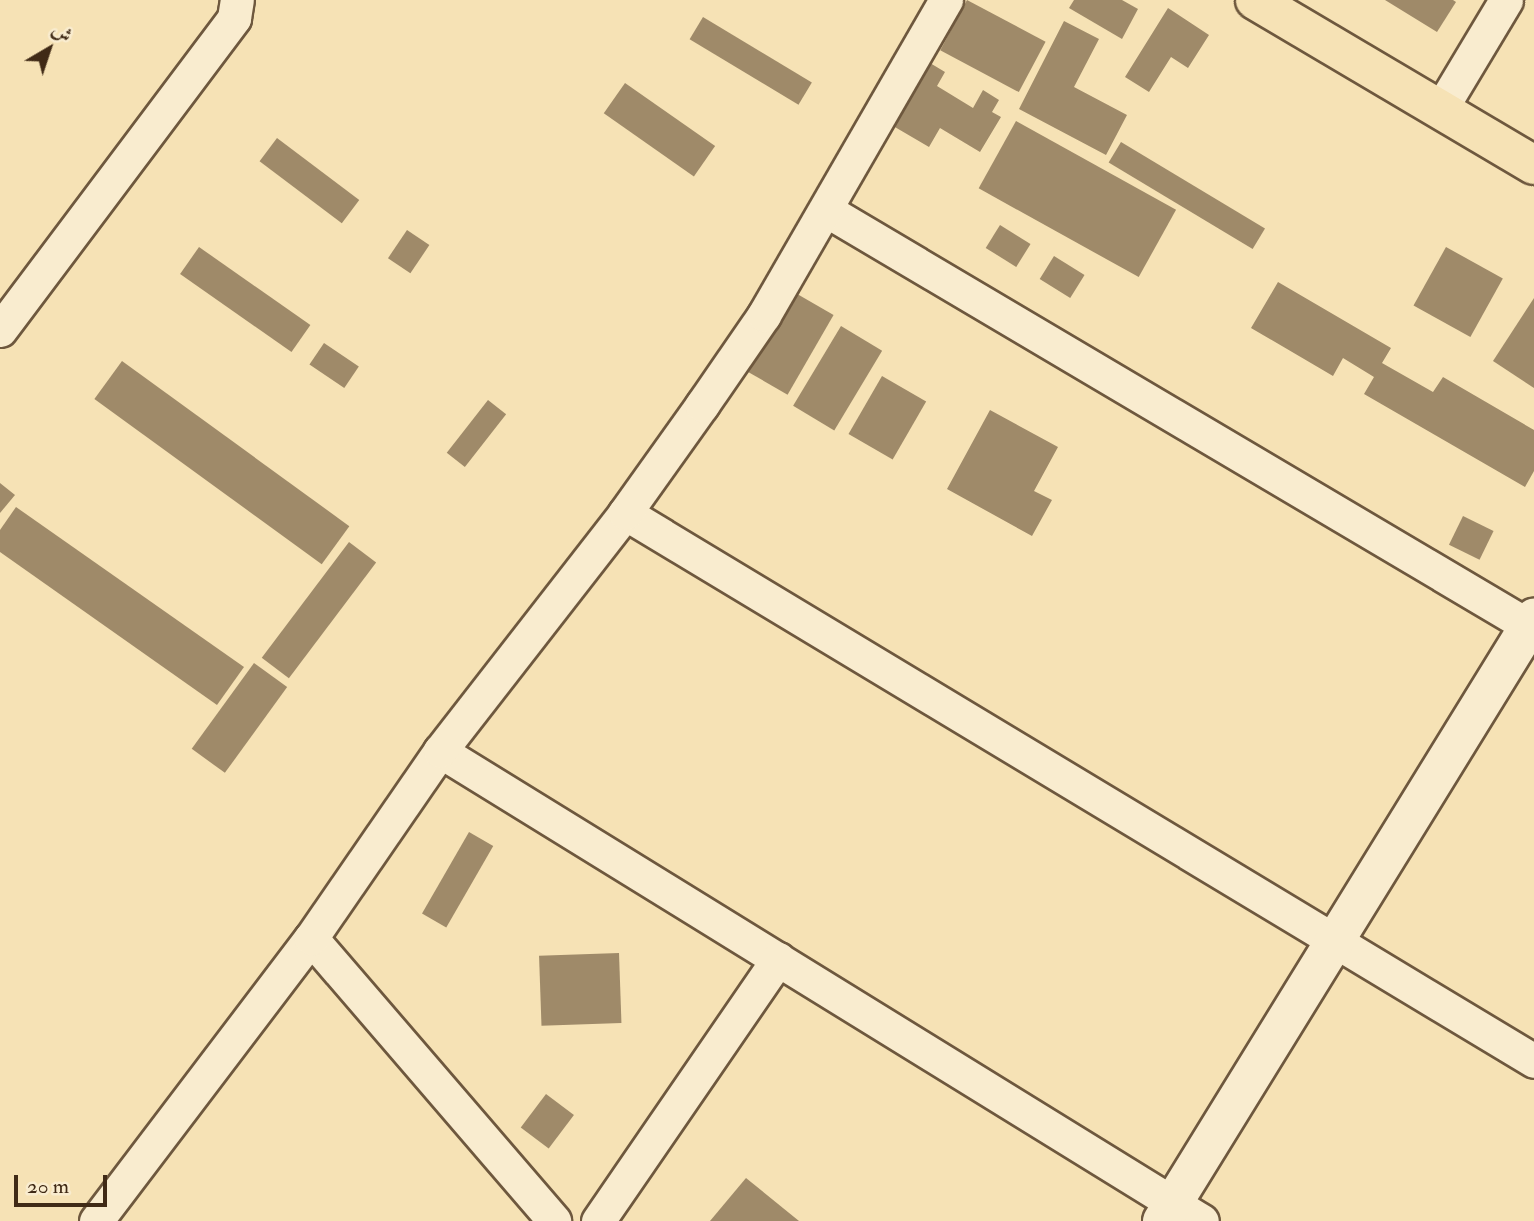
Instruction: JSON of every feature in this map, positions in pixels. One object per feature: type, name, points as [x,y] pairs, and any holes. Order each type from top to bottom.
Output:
[{"type":"main road","points":[[1255,0],[1534,165]]},
{"type":"main road","points":[[1179,1215],[1334,941],[1532,625]]},
{"type":"street","points":[[0,330],[234,18],[237,0]]},
{"type":"street","points":[[96,1221],[311,938],[440,751],[625,513],[764,315],[946,0]]},
{"type":"street","points":[[1440,110],[1506,0]]},
{"type":"street","points":[[826,210],[1532,625]]},
{"type":"street","points":[[625,513],[1534,1060]]},
{"type":"street","points":[[440,751],[778,960],[1179,1215]]},
{"type":"street","points":[[311,938],[554,1221]]},
{"type":"street","points":[[598,1221],[778,960]]},
{"type":"building","points":[[967,0],[1046,42],[1019,92],[940,50]]},
{"type":"building","points":[[1074,0],[1122,0],[1138,9],[1122,39],[1069,8]]},
{"type":"building","points":[[1385,0],[1453,0],[1456,2],[1437,32]]},
{"type":"building","points":[[1168,8],[1209,35],[1188,68],[1171,57],[1149,92],[1125,77]]},
{"type":"building","points":[[703,17],[812,82],[798,105],[690,39]]},
{"type":"building","points":[[1064,21],[1099,39],[1074,87],[1127,115],[1106,155],[1019,109]]},
{"type":"building","points":[[925,60],[945,72],[937,86],[973,108],[983,90],[999,100],[992,112],[1001,117],[980,152],[940,128],[929,147],[888,123]]},
{"type":"building","points":[[625,83],[715,146],[694,176],[604,113]]},
{"type":"building","points":[[1016,121],[1176,210],[1139,277],[979,188]]},
{"type":"building","points":[[277,138],[359,200],[342,223],[260,161]]},
{"type":"building","points":[[1121,142],[1265,229],[1253,249],[1109,163]]},
{"type":"building","points":[[1000,225],[1031,244],[1016,267],[986,248]]},
{"type":"building","points":[[407,230],[429,245],[410,273],[388,258]]},
{"type":"building","points":[[199,247],[310,325],[291,352],[180,274]]},
{"type":"building","points":[[1446,247],[1503,279],[1470,337],[1414,306]]},
{"type":"building","points":[[1054,256],[1085,275],[1070,298],[1040,279]]},
{"type":"building","points":[[1278,282],[1391,348],[1382,363],[1433,392],[1443,377],[1534,430],[1534,471],[1525,487],[1364,394],[1374,377],[1343,358],[1333,376],[1251,328]]},
{"type":"building","points":[[792,291],[834,315],[788,395],[746,371]]},
{"type":"building","points":[[1534,298],[1534,388],[1493,361]]},
{"type":"building","points":[[841,326],[882,351],[834,430],[793,406]]},
{"type":"building","points":[[324,343],[359,366],[344,388],[309,365]]},
{"type":"building","points":[[122,361],[349,526],[322,564],[94,399]]},
{"type":"building","points":[[882,376],[926,401],[893,460],[848,434]]},
{"type":"building","points":[[488,400],[506,414],[465,467],[447,453]]},
{"type":"building","points":[[990,410],[1058,447],[1034,491],[1052,500],[1032,536],[947,489]]},
{"type":"building","points":[[0,483],[15,495],[0,513]]},
{"type":"building","points":[[16,507],[244,667],[217,705],[0,552],[0,530]]},
{"type":"building","points":[[1463,516],[1494,531],[1480,560],[1449,545]]},
{"type":"building","points":[[349,542],[376,562],[289,678],[262,658]]},
{"type":"building","points":[[254,663],[287,687],[225,773],[192,749]]},
{"type":"building","points":[[469,832],[493,846],[446,927],[422,913]]},
{"type":"building","points":[[619,953],[621,1023],[541,1026],[539,956]]},
{"type":"building","points":[[546,1094],[574,1115],[549,1149],[521,1128]]},
{"type":"building","points":[[746,1178],[799,1221],[710,1221]]}]
